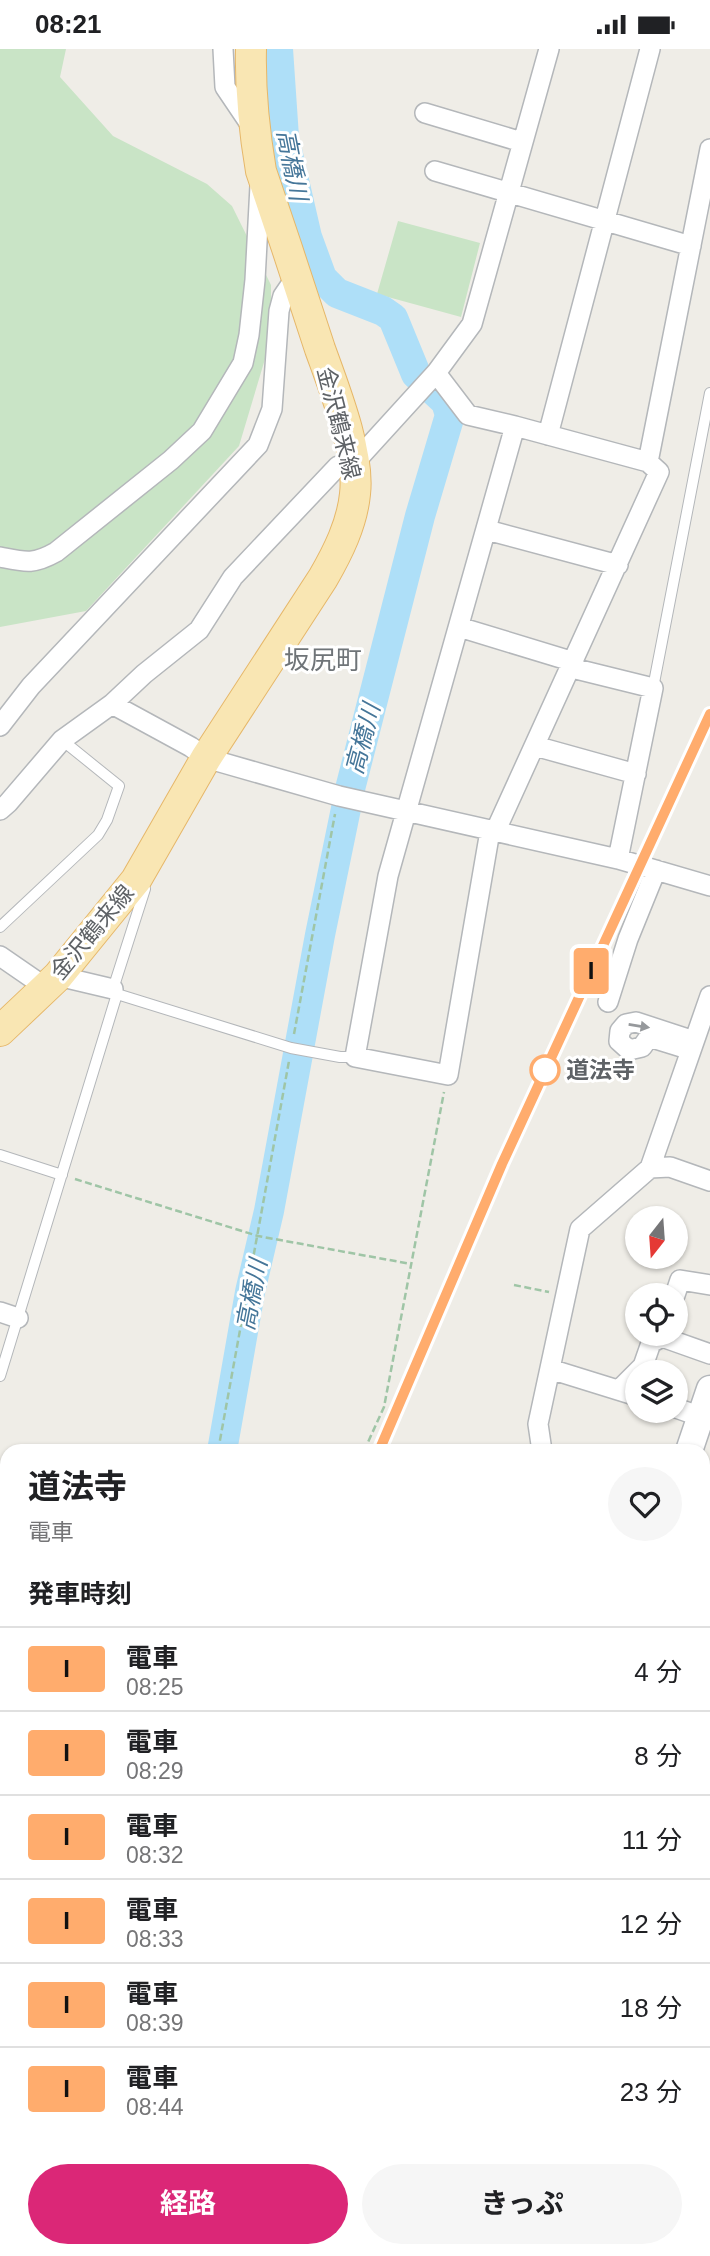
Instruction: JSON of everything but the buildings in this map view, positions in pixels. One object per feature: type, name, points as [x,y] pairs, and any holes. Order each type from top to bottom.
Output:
[{"type":"main road","name":"金沢鶴来線","points":[[0,1031],[51,982],[136,880],[205,758],[338,552],[351,515],[356,492],[354,463],[340,408],[261,171],[250,90],[251,49]]},
{"type":"main road","points":[[690,1444],[695,1415],[710,1389]]},
{"type":"street","points":[[223,49],[225,87],[254,130]]},
{"type":"street","points":[[0,810],[62,740],[112,704],[144,674],[199,630],[233,577],[338,466],[354,463],[429,380],[472,324],[549,49]]},
{"type":"street","points":[[548,435],[650,49]]},
{"type":"street","points":[[425,113],[522,142]]},
{"type":"street","points":[[648,462],[710,149]]},
{"type":"street","points":[[0,557],[40,561],[57,552],[171,460],[202,431],[217,409],[243,363],[249,335],[261,171]]},
{"type":"street","points":[[435,171],[691,246]]},
{"type":"street","points":[[0,726],[31,686],[258,445],[272,409],[281,303],[296,277]]},
{"type":"street","points":[[429,380],[468,415],[515,426],[648,462],[659,472],[573,665],[493,831],[448,1075],[355,1057],[388,876],[515,426]]},
{"type":"street","points":[[486,530],[618,565]]},
{"type":"street","points":[[459,627],[653,688],[618,859]]},
{"type":"street","points":[[112,704],[191,747],[205,758],[345,797],[618,859],[710,886]]},
{"type":"street","points":[[535,746],[636,774]]},
{"type":"street","points":[[608,1002],[628,939],[656,870]]},
{"type":"street","points":[[0,956],[51,982],[115,991]]},
{"type":"street","points":[[541,1444],[538,1424],[580,1229],[650,1168],[710,996]]},
{"type":"street","points":[[650,1168],[670,1167],[710,1181]]},
{"type":"street","points":[[679,1283],[680,1280],[710,1285]]},
{"type":"street","points":[[688,1345],[710,1354]]},
{"type":"street","points":[[550,1369],[625,1392]]},
{"type":"lane","points":[[653,688],[710,393]]},
{"type":"lane","points":[[0,927],[98,835],[107,820],[119,786],[62,740]]},
{"type":"lane","points":[[0,1376],[9,1315],[62,1175],[145,889],[136,880]]},
{"type":"lane","points":[[115,991],[293,1049],[340,1058],[355,1057]]},
{"type":"lane","points":[[0,1155],[62,1175]]},
{"type":"path","points":[[219,1444],[293,1049],[345,797]]},
{"type":"path","points":[[367,1444],[384,1407],[448,1075]]},
{"type":"path","points":[[62,1175],[260,1236],[411,1264]]},
{"type":"path","points":[[514,1285],[566,1296]]},
{"type":"green space","points":[[0,49],[66,49],[60,77],[113,136],[207,184],[232,206],[271,285],[271,339],[239,446],[86,611],[0,627]]},
{"type":"green space","points":[[398,221],[480,243],[461,317],[377,294]]},
{"type":"waterway","name":"高橋川","points":[[223,1444],[250,1292],[269,1211],[350,789],[420,516],[450,415],[446,402],[416,374],[393,318],[383,311],[337,293],[322,278],[307,237],[284,137],[278,49]]},
{"type":"railway","points":[[382,1444],[502,1164],[710,715]]},
{"type":"train","name":"I","points":[[382,1444],[502,1164],[710,714]]},
{"type":"place","name":"道法寺","points":[[545,1070]]},
{"type":"district","name":"坂尻町","points":[[323,660]]}]
